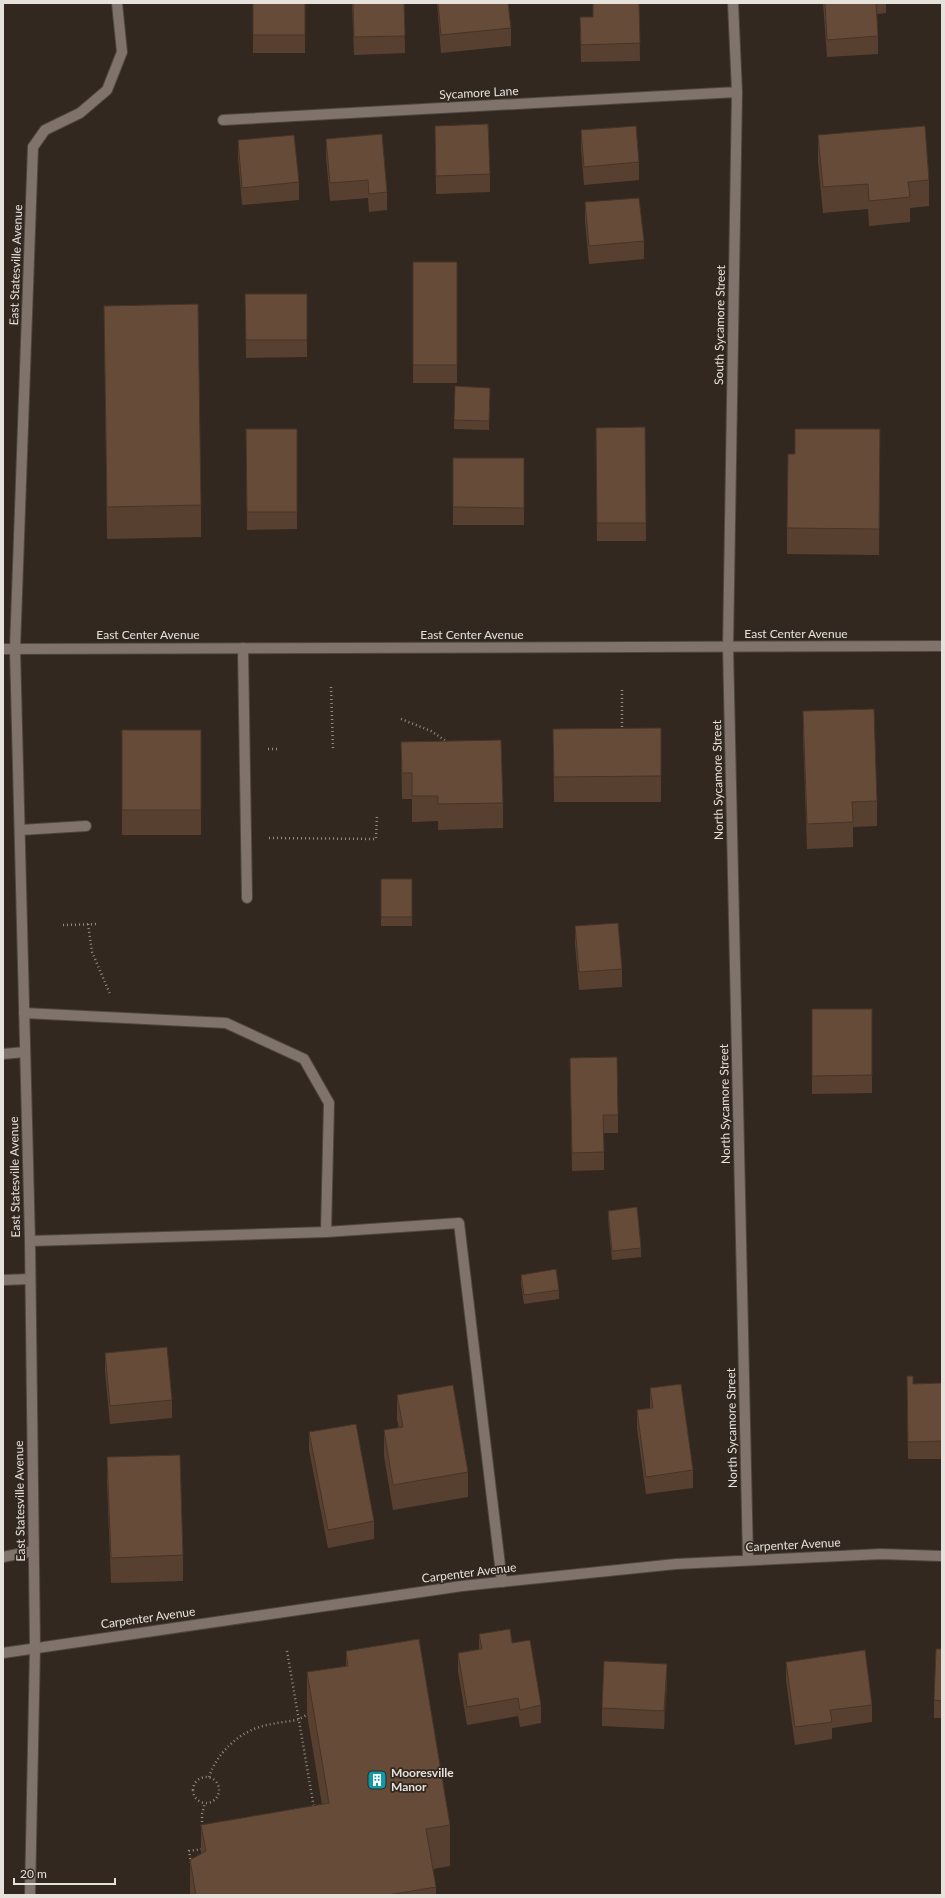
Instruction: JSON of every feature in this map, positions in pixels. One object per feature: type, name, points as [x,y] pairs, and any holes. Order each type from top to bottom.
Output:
[{"type":"street","name":"East Statesville Avenue","points":[[30,1895],[35,1647],[34,1551],[30,1241],[15,649],[33,147],[45,130],[80,113],[107,90],[122,52],[116,3]]},
{"type":"street","name":"South Sycamore Street","points":[[728,647],[737,92],[733,3]]},
{"type":"street","name":"Sycamore Lane","points":[[223,120],[737,92]]},
{"type":"street","name":"East Center Avenue","points":[[3,649],[942,646]]},
{"type":"street","name":"North Sycamore Street","points":[[728,647],[748,1560]]},
{"type":"street","points":[[242,648],[247,898]]},
{"type":"street","points":[[20,830],[86,826]]},
{"type":"street","points":[[24,1013],[226,1023],[304,1059],[329,1103],[326,1232]]},
{"type":"street","points":[[3,1054],[25,1052]]},
{"type":"street","points":[[30,1241],[326,1232],[458,1222],[502,1582]]},
{"type":"street","points":[[3,1280],[30,1279]]},
{"type":"street","points":[[3,1557],[34,1551]]},
{"type":"street","name":"Carpenter Avenue","points":[[3,1653],[35,1647],[462,1586],[676,1564],[881,1554],[942,1556]]},
{"type":"path","points":[[332,687],[333,749]]},
{"type":"path","points":[[622,688],[622,738]]},
{"type":"path","points":[[401,719],[411,722],[443,738],[452,748]]},
{"type":"path","points":[[267,756],[267,749],[278,749]]},
{"type":"path","points":[[268,831],[268,838],[376,839],[377,814]]},
{"type":"path","points":[[88,924],[92,952],[97,968],[122,1018]]},
{"type":"path","points":[[63,925],[98,924]]},
{"type":"path","points":[[287,1651],[314,1813]]},
{"type":"path","points":[[209,1777],[212,1768],[225,1751],[244,1734],[263,1726],[299,1719],[308,1714],[315,1713]]},
{"type":"path","points":[[200,1777],[213,1778],[219,1785],[219,1794],[214,1801],[205,1803],[201,1802],[194,1796],[194,1783],[200,1777]]},
{"type":"path","points":[[202,1830],[202,1814],[205,1803]]},
{"type":"path","points":[[191,1865],[189,1851],[206,1848]]},
{"type":"building","points":[[253,3],[305,3],[305,35],[253,35]]},
{"type":"building","points":[[353,3],[404,3],[405,36],[354,37]]},
{"type":"building","points":[[438,3],[508,3],[511,28],[441,35]]},
{"type":"building","points":[[593,3],[639,3],[640,43],[581,45],[580,17],[593,17]]},
{"type":"building","points":[[825,3],[876,3],[878,36],[827,40]]},
{"type":"building","points":[[488,124],[490,174],[436,176],[435,126]]},
{"type":"building","points":[[636,126],[639,162],[584,167],[581,130]]},
{"type":"building","points":[[925,126],[929,180],[908,182],[910,197],[869,201],[868,184],[823,187],[818,135]]},
{"type":"building","points":[[382,134],[387,192],[369,194],[368,180],[330,183],[326,139]]},
{"type":"building","points":[[294,135],[299,182],[242,188],[238,140]]},
{"type":"building","points":[[639,198],[644,241],[589,246],[585,202]]},
{"type":"building","points":[[413,262],[457,262],[457,365],[413,365]]},
{"type":"building","points":[[245,294],[307,294],[307,340],[246,340]]},
{"type":"building","points":[[198,304],[201,505],[107,507],[104,306]]},
{"type":"building","points":[[455,386],[490,388],[489,421],[454,420]]},
{"type":"building","points":[[645,427],[646,523],[597,523],[596,428]]},
{"type":"building","points":[[246,429],[297,429],[297,512],[247,512]]},
{"type":"building","points":[[795,429],[880,429],[879,529],[787,528],[788,454],[795,454]]},
{"type":"building","points":[[453,458],[524,458],[524,508],[453,507]]},
{"type":"building","points":[[874,709],[877,801],[852,802],[853,822],[807,824],[803,711]]},
{"type":"building","points":[[661,728],[661,776],[554,777],[553,729]]},
{"type":"building","points":[[122,730],[201,730],[201,810],[122,810]]},
{"type":"building","points":[[501,740],[503,803],[438,804],[438,796],[412,796],[412,773],[402,773],[401,742]]},
{"type":"building","points":[[381,879],[412,879],[412,917],[381,917]]},
{"type":"building","points":[[618,923],[622,969],[579,972],[575,926]]},
{"type":"building","points":[[812,1009],[872,1009],[872,1075],[812,1076]]},
{"type":"building","points":[[617,1057],[618,1115],[603,1115],[604,1152],[572,1153],[570,1058]]},
{"type":"building","points":[[637,1207],[641,1248],[612,1251],[608,1211]]},
{"type":"building","points":[[556,1269],[559,1290],[524,1295],[521,1275]]},
{"type":"building","points":[[167,1347],[172,1400],[110,1406],[105,1353]]},
{"type":"building","points":[[907,1376],[913,1376],[913,1384],[942,1383],[942,1441],[908,1442]]},
{"type":"building","points":[[681,1384],[693,1470],[646,1477],[637,1410],[653,1408],[650,1388]]},
{"type":"building","points":[[453,1385],[468,1472],[393,1485],[384,1430],[403,1427],[397,1395]]},
{"type":"building","points":[[356,1424],[374,1521],[328,1530],[309,1432]]},
{"type":"building","points":[[180,1455],[183,1555],[111,1558],[107,1457]]},
{"type":"building","points":[[510,1629],[512,1643],[530,1640],[541,1705],[520,1710],[518,1698],[467,1707],[458,1653],[482,1649],[479,1634]]},
{"type":"building","name":"Mooresville Manor","points":[[419,1639],[450,1825],[426,1829],[436,1887],[388,1895],[196,1895],[190,1860],[206,1851],[201,1825],[329,1803],[307,1672],[348,1666],[346,1651]]},
{"type":"building","points":[[936,1649],[942,1649],[942,1701],[934,1700]]},
{"type":"building","points":[[865,1650],[872,1705],[830,1710],[832,1722],[795,1727],[786,1662]]},
{"type":"building","points":[[604,1661],[667,1664],[664,1711],[602,1708]]},
{"type":"place","name":"Mooresville Manor","points":[[377,1780]]}]
